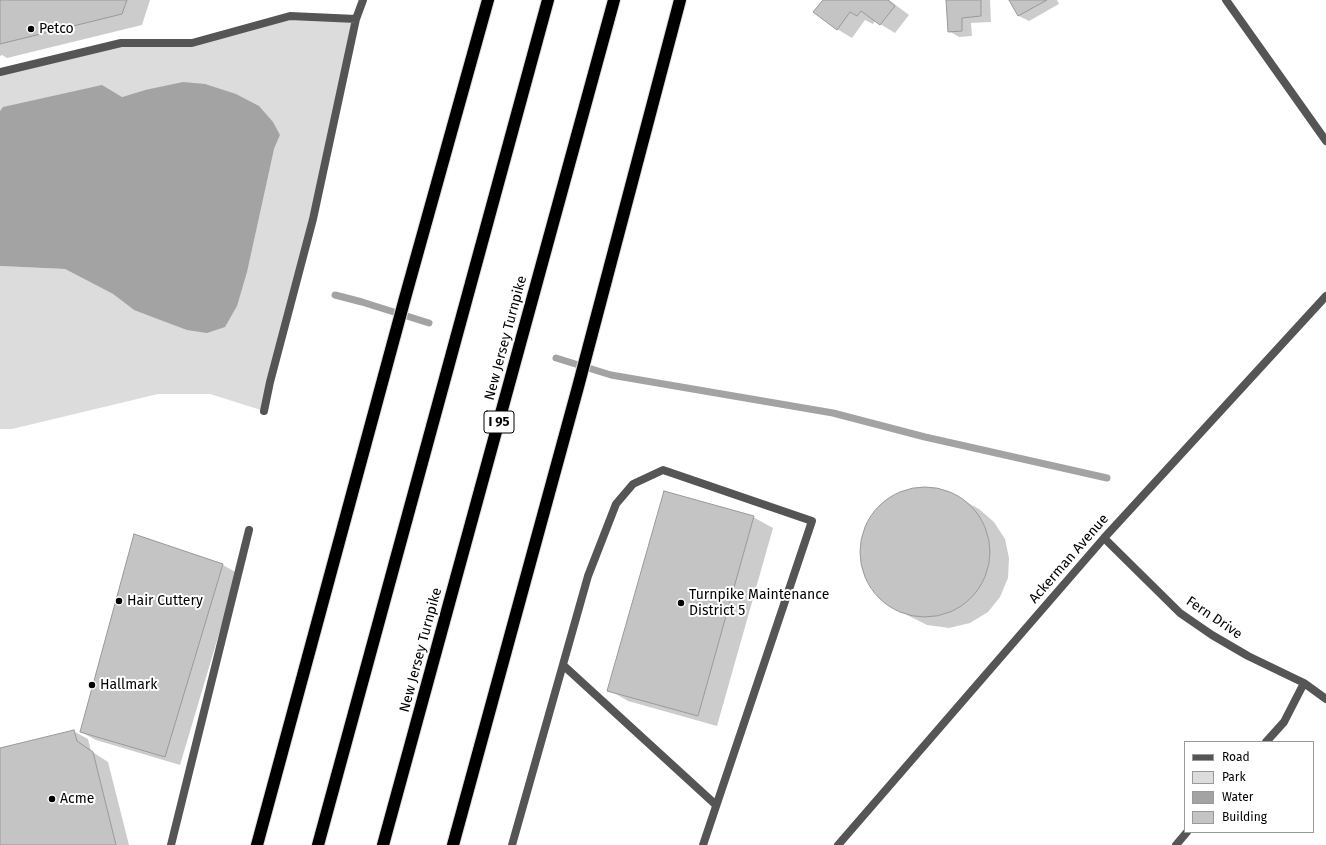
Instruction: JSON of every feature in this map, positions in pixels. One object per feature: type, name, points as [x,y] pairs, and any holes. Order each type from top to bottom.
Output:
[{"type":"highway","points":[[257,845],[405,298],[488,0]]},
{"type":"highway","points":[[318,845],[548,0]]},
{"type":"highway","name":"New Jersey Turnpike","points":[[383,845],[614,0]]},
{"type":"highway","points":[[453,845],[578,387],[680,0]]},
{"type":"street","points":[[264,411],[270,382],[313,219],[356,19],[363,0]]},
{"type":"street","points":[[1226,0],[1326,141]]},
{"type":"street","points":[[0,72],[121,43],[192,43],[290,16],[356,19]]},
{"type":"street","name":"Ackerman Avenue","points":[[838,845],[1104,538],[1326,296]]},
{"type":"street","points":[[512,845],[588,576],[616,504],[633,484],[663,470],[812,521],[703,845]]},
{"type":"street","points":[[171,845],[249,530]]},
{"type":"street","name":"Fern Drive","points":[[1104,538],[1180,613],[1212,635],[1248,656],[1304,683],[1326,699]]},
{"type":"street","points":[[563,665],[716,805]]},
{"type":"street","points":[[1267,741],[1284,722],[1304,683]]},
{"type":"street","points":[[1176,845],[1186,833]]},
{"type":"green space","points":[[290,16],[356,19],[264,411],[210,394],[158,394],[12,429],[0,429],[0,266],[65,269],[113,294],[134,310],[274,149],[280,135],[145,90],[122,97],[101,86],[0,111],[0,72],[121,43],[193,43]]},
{"type":"water","points":[[183,82],[205,84],[236,94],[259,106],[273,122],[280,135],[274,149],[247,272],[237,306],[225,327],[207,333],[187,330],[134,310],[113,294],[65,269],[0,266],[0,111],[3,107],[102,85],[122,97],[145,90]]},
{"type":"building","name":"Petco","points":[[0,0],[127,0],[122,14],[0,44]]},
{"type":"building","points":[[823,0],[888,0],[895,6],[880,25],[861,11],[857,16],[850,12],[837,30],[813,12]]},
{"type":"building","points":[[946,0],[981,0],[981,16],[962,18],[962,31],[948,32]]},
{"type":"building","points":[[1009,0],[1047,0],[1018,16]]},
{"type":"building","points":[[925,487],[950,492],[971,506],[985,527],[990,552],[985,577],[971,598],[950,612],[925,617],[900,612],[879,598],[865,577],[860,552],[865,527],[879,506],[900,492]]},
{"type":"building","name":"Turnpike Maintenance District 5","points":[[664,491],[754,516],[698,716],[607,691]]},
{"type":"building","points":[[134,534],[223,564],[165,757],[80,732]]},
{"type":"building","name":"Acme","points":[[74,730],[77,741],[93,752],[116,845],[0,845],[0,748]]},
{"type":"waterway","points":[[335,295],[429,323]]},
{"type":"waterway","points":[[556,358],[611,375],[833,413],[925,437],[1107,478]]},
{"type":"place","name":"Petco","points":[[31,29]]},
{"type":"place","name":"Hair Cuttery","points":[[119,601]]},
{"type":"place","name":"Turnpike Maintenance District 5","points":[[681,603]]},
{"type":"place","name":"Hallmark","points":[[92,685]]},
{"type":"place","name":"Acme","points":[[52,799]]}]
